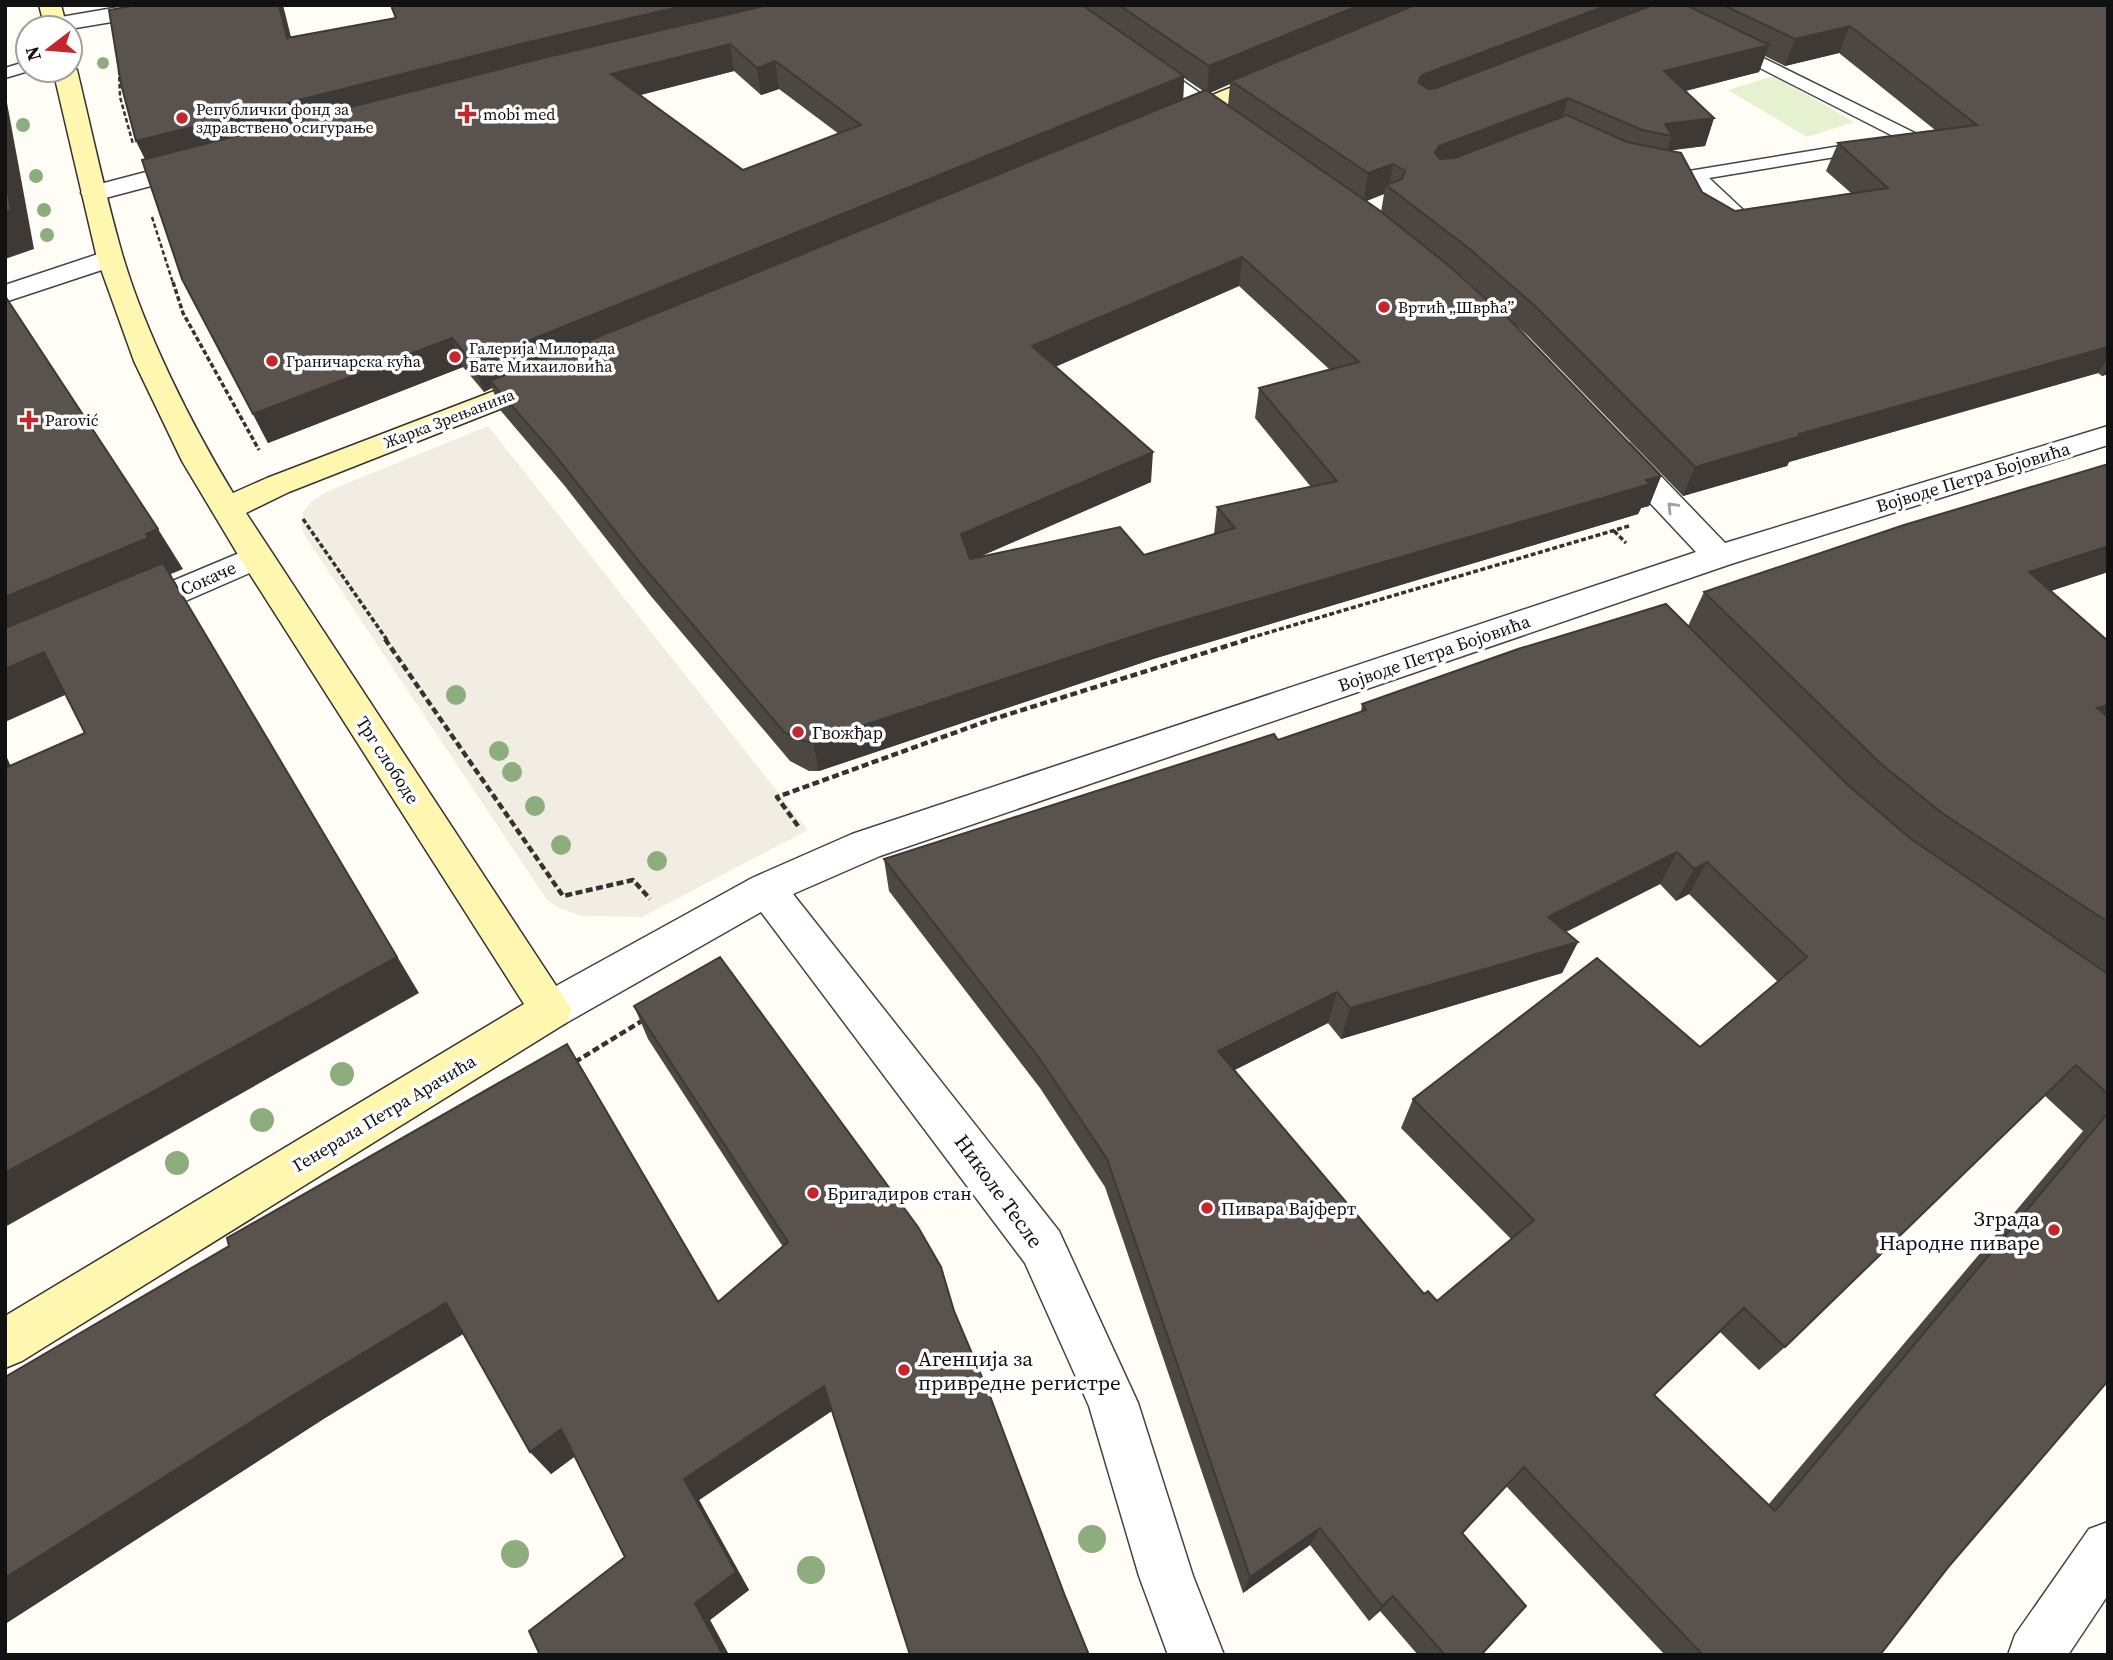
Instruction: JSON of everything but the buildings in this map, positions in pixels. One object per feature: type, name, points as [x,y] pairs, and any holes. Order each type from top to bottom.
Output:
[{"type":"street","points":[[78,5],[79,10],[108,5]]},
{"type":"street","points":[[84,15],[171,5]]},
{"type":"street","points":[[1059,5],[1249,139]]},
{"type":"street","points":[[1142,132],[1298,67]]},
{"type":"street","name":"Трг слободе","points":[[68,84],[110,258],[149,361],[198,461],[256,557],[551,1010]]},
{"type":"street","points":[[94,193],[221,160]]},
{"type":"street","points":[[5,294],[110,258]]},
{"type":"street","name":"Жарка Зрењанина","points":[[227,509],[278,485],[575,369]]},
{"type":"street","points":[[1602,433],[1719,556]]},
{"type":"street","name":"Војводе Петра Бојовића","points":[[766,889],[823,862],[918,826],[1719,556],[2108,435]]},
{"type":"street","name":"Сокаче","points":[[106,623],[256,557]]},
{"type":"street","points":[[1626,589],[1655,618]]},
{"type":"street","name":"Генерала Петра Арачића","points":[[5,1344],[551,1010],[766,889]]},
{"type":"street","name":"Николе Тесле","points":[[766,889],[1042,1247],[1113,1403],[1166,1576],[1196,1655]]},
{"type":"street","points":[[2035,1655],[2108,1548]]},
{"type":"lane","points":[[1675,175],[1695,175],[1913,139],[1713,39]]},
{"type":"lane","points":[[1695,175],[1745,221]]},
{"type":"path","points":[[118,60],[120,97],[160,247],[183,313],[278,485],[325,548],[563,896],[632,880],[683,937]]},
{"type":"path","points":[[823,862],[777,797],[844,771],[1194,654],[1677,512]]},
{"type":"path","points":[[573,1063],[656,1013]]},
{"type":"green space","points":[[1774,76],[1854,122],[1807,137],[1728,90]]},
{"type":"shaded area","points":[[488,426],[808,830],[642,917],[581,916],[559,908],[547,900],[302,528],[303,512],[311,502],[326,492]]},
{"type":"place","name":"mobi med","points":[[467,114]]},
{"type":"place","name":"Републички фонд за здравствено осигурање","points":[[182,118]]},
{"type":"place","name":"Вртић „Шврћа”","points":[[1384,307]]},
{"type":"place","name":"Галерија Милорада Бате Михаиловића","points":[[455,357]]},
{"type":"place","name":"Граничарска кућа","points":[[272,361]]},
{"type":"place","name":"Parović","points":[[29,420]]},
{"type":"place","name":"Гвожђар","points":[[798,732]]},
{"type":"place","name":"Бригадиров стан","points":[[813,1193]]},
{"type":"place","name":"Пивара Вајферт","points":[[1207,1208]]},
{"type":"place","name":"Зграда Народне пиваре","points":[[2054,1230]]},
{"type":"place","name":"Агенција за привредне регистре","points":[[904,1370]]}]
